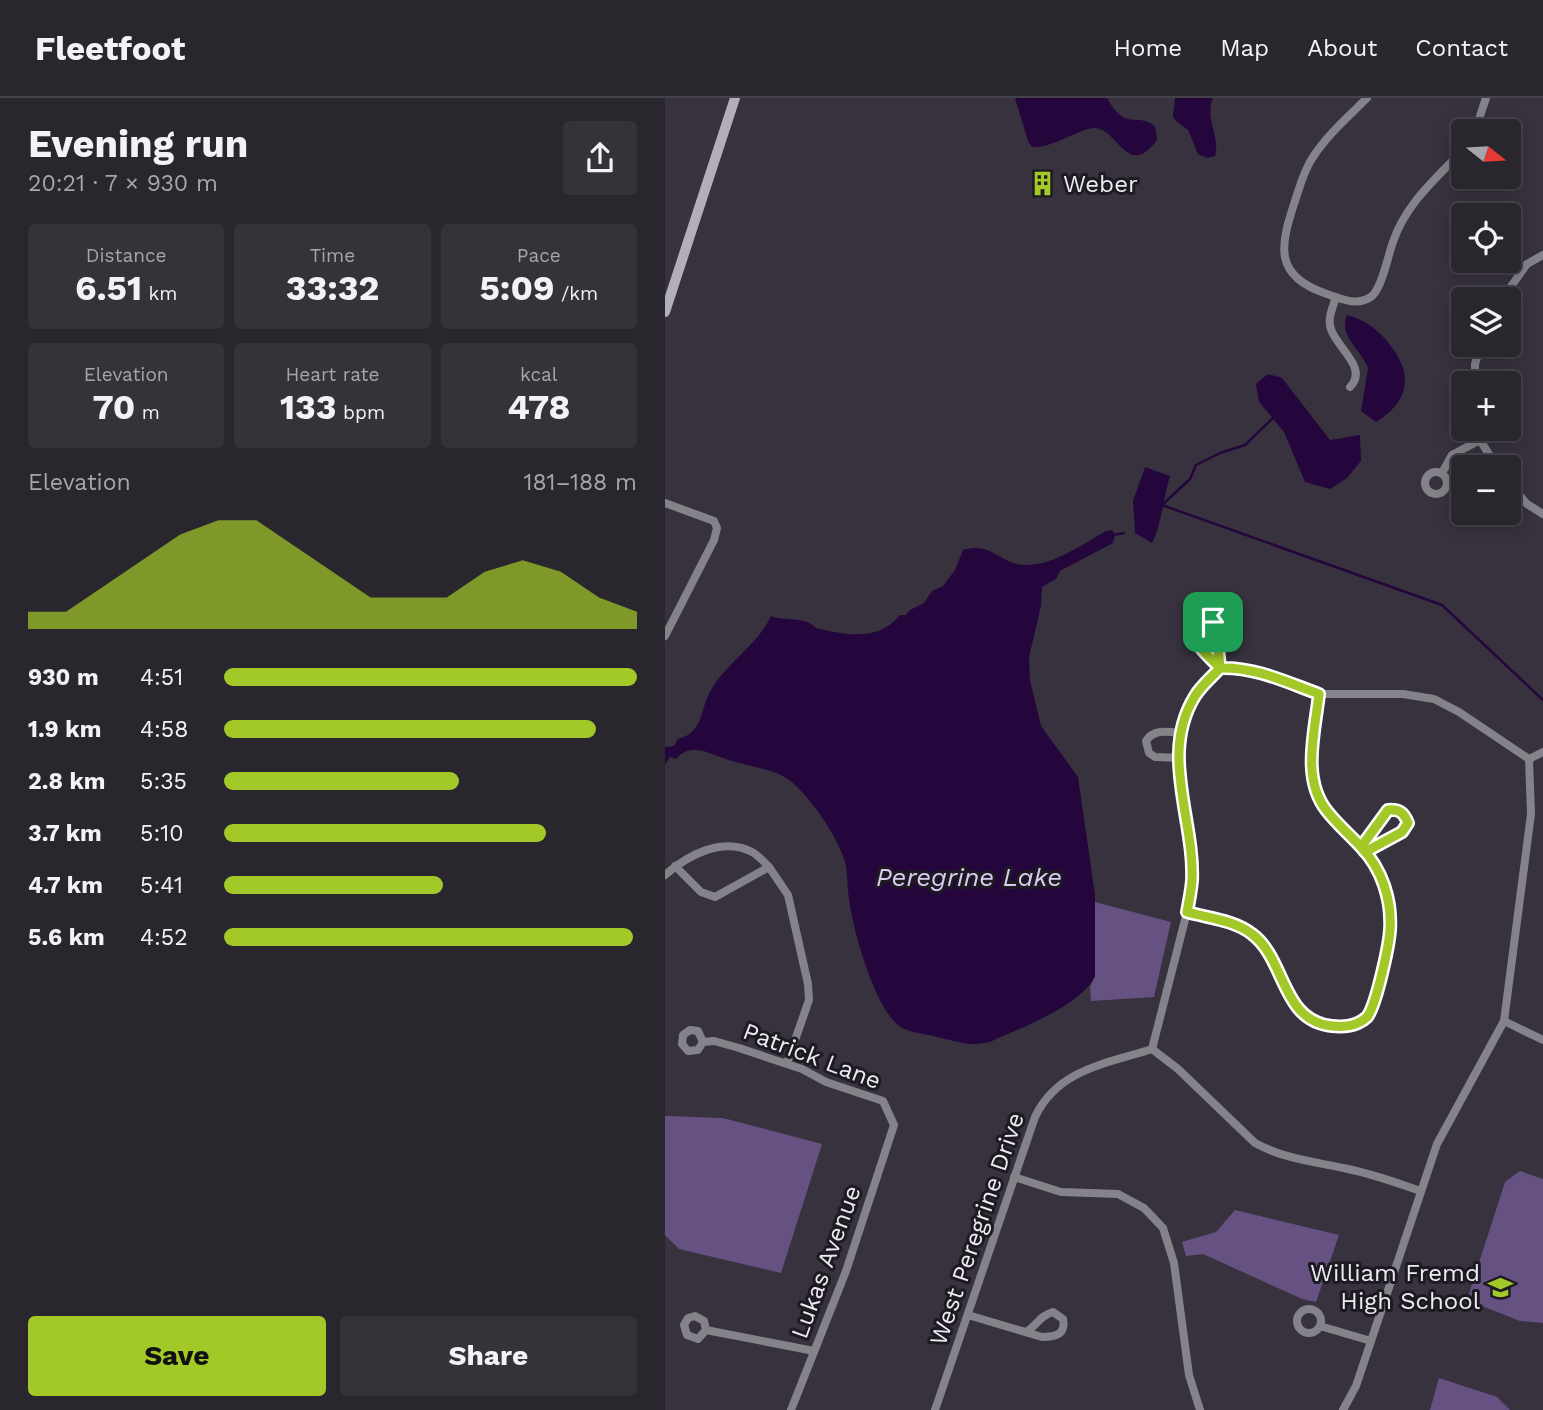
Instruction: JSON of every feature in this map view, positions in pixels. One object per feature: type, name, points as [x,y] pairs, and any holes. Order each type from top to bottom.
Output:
[{"type":"main road","points":[[665,312],[735,98]]},
{"type":"street","points":[[1367,98],[1325,140],[1309,163],[1283,243],[1283,257],[1292,275],[1310,288],[1354,302],[1363,301],[1376,292],[1394,239],[1407,212],[1451,162]]},
{"type":"street","points":[[1479,119],[1486,98]]},
{"type":"street","points":[[1511,287],[1527,264],[1543,255]]},
{"type":"street","points":[[1336,297],[1329,324],[1331,332],[1348,355],[1355,371],[1355,379],[1350,387]]},
{"type":"street","points":[[1442,473],[1452,455],[1478,441]]},
{"type":"street","points":[[1521,497],[1543,514]]},
{"type":"street","points":[[665,503],[714,521],[717,528],[665,636]]},
{"type":"street","points":[[1421,1191],[1364,1173],[1279,1155],[1255,1143],[1178,1069],[1152,1049],[1187,912],[1192,880],[1178,768],[1182,733],[1195,696],[1220,668],[1216,628],[1209,620],[1196,622],[1192,629],[1193,638],[1220,668],[1257,671],[1319,694],[1403,694],[1434,699],[1459,712],[1529,759]]},
{"type":"street","points":[[1187,912],[1237,925],[1252,933],[1268,952],[1287,994],[1314,1023],[1341,1027],[1366,1018],[1373,1005],[1389,940],[1391,908],[1379,874],[1363,849],[1326,810],[1313,782],[1311,763],[1319,694]]},
{"type":"street","points":[[1179,758],[1155,757],[1149,754],[1146,741],[1150,735],[1158,732],[1182,733]]},
{"type":"street","points":[[1529,759],[1543,752]]},
{"type":"street","points":[[1343,1410],[1356,1386],[1437,1144],[1504,1021],[1531,814],[1529,759]]},
{"type":"street","points":[[1388,810],[1401,812],[1408,823],[1402,832],[1363,849],[1388,810]]},
{"type":"street","points":[[665,875],[703,849],[728,846],[751,851],[769,867],[788,895],[808,984],[809,1000],[787,1063]]},
{"type":"street","points":[[675,866],[701,892],[715,897],[769,867]]},
{"type":"street","points":[[1504,1021],[1543,1040]]},
{"type":"street","name":"Patrick Lane","points":[[703,1042],[714,1041],[787,1063],[826,1082],[883,1101],[894,1125]]},
{"type":"street","name":"West Peregrine Drive","points":[[935,1410],[1042,1102],[1051,1090],[1082,1072],[1152,1049]]},
{"type":"street","name":"Lukas Avenue","points":[[791,1410],[846,1271],[894,1125]]},
{"type":"street","points":[[1014,1177],[1061,1192],[1118,1194],[1144,1208],[1163,1228],[1174,1263],[1189,1375],[1200,1410]]},
{"type":"street","points":[[968,1315],[1026,1332]]},
{"type":"street","points":[[1320,1326],[1371,1341]]},
{"type":"street","points":[[706,1330],[814,1351]]},
{"type":"shaded area","points":[[1095,902],[1171,922],[1154,997],[1091,1001],[1090,987],[1095,976]]},
{"type":"shaded area","points":[[665,1116],[723,1118],[822,1144],[781,1273],[679,1249],[665,1235]]},
{"type":"shaded area","points":[[1520,1171],[1543,1179],[1543,1323],[1520,1321],[1467,1300],[1505,1182]]},
{"type":"shaded area","points":[[1235,1210],[1339,1235],[1316,1302],[1302,1299],[1203,1254],[1186,1256],[1182,1242],[1216,1232]]},
{"type":"shaded area","points":[[1439,1378],[1497,1397],[1510,1410],[1430,1410]]},
{"type":"water","points":[[1015,98],[1107,98],[1114,109],[1125,118],[1141,120],[1155,126],[1157,140],[1147,151],[1138,155],[1131,154],[1103,130],[1095,128],[1032,147]]},
{"type":"water","points":[[1175,98],[1213,98],[1210,113],[1216,142],[1215,156],[1207,158],[1198,154],[1188,130],[1173,116]]},
{"type":"water","points":[[1347,315],[1371,326],[1381,335],[1398,356],[1403,367],[1405,377],[1401,397],[1387,414],[1376,422],[1361,411],[1368,368],[1345,329]]},
{"type":"water","points":[[1268,374],[1282,378],[1330,440],[1360,435],[1361,461],[1347,478],[1330,489],[1305,482],[1284,432],[1259,402],[1256,384]]},
{"type":"water","points":[[1145,467],[1170,476],[1152,543],[1135,533],[1133,501]]},
{"type":"water","name":"Peregrine Lake","points":[[1112,530],[1115,534],[1113,543],[1060,571],[1056,579],[1042,587],[1041,606],[1029,657],[1030,680],[1041,726],[1078,777],[1095,895],[1095,976],[1088,987],[1064,1006],[990,1042],[961,1043],[906,1030],[889,1015],[873,985],[855,929],[842,852],[808,799],[793,783],[778,774],[705,751],[687,751],[676,759],[670,757],[665,765],[665,747],[674,746],[678,739],[693,731],[712,688],[726,669],[759,635],[771,616],[805,621],[816,628],[838,633],[872,633],[892,624],[900,615],[906,615],[924,603],[932,591],[943,586],[955,570],[963,550],[981,548],[1016,564],[1036,564],[1057,558]]},
{"type":"waterway","points":[[1163,504],[1190,479],[1196,465],[1245,445],[1273,418]]},
{"type":"waterway","points":[[1162,505],[1442,605],[1543,700]]},
{"type":"waterway","points":[[1113,535],[1124,533]]},
{"type":"place","name":"Weber","points":[[1043,184]]},
{"type":"place","name":"William Fremd High School","points":[[1500,1287]]},
{"type":"route","points":[[1213,622],[1196,622],[1192,629],[1193,638],[1220,668],[1257,671],[1319,694],[1311,763],[1317,796],[1326,810],[1361,847],[1365,852],[1402,832],[1408,823],[1401,812],[1388,810],[1361,847],[1379,874],[1391,908],[1389,940],[1373,1005],[1366,1018],[1354,1024],[1341,1027],[1314,1023],[1287,994],[1268,952],[1252,933],[1237,925],[1187,912],[1192,880],[1178,768],[1183,728],[1189,710],[1195,696],[1220,668],[1213,622]]}]
